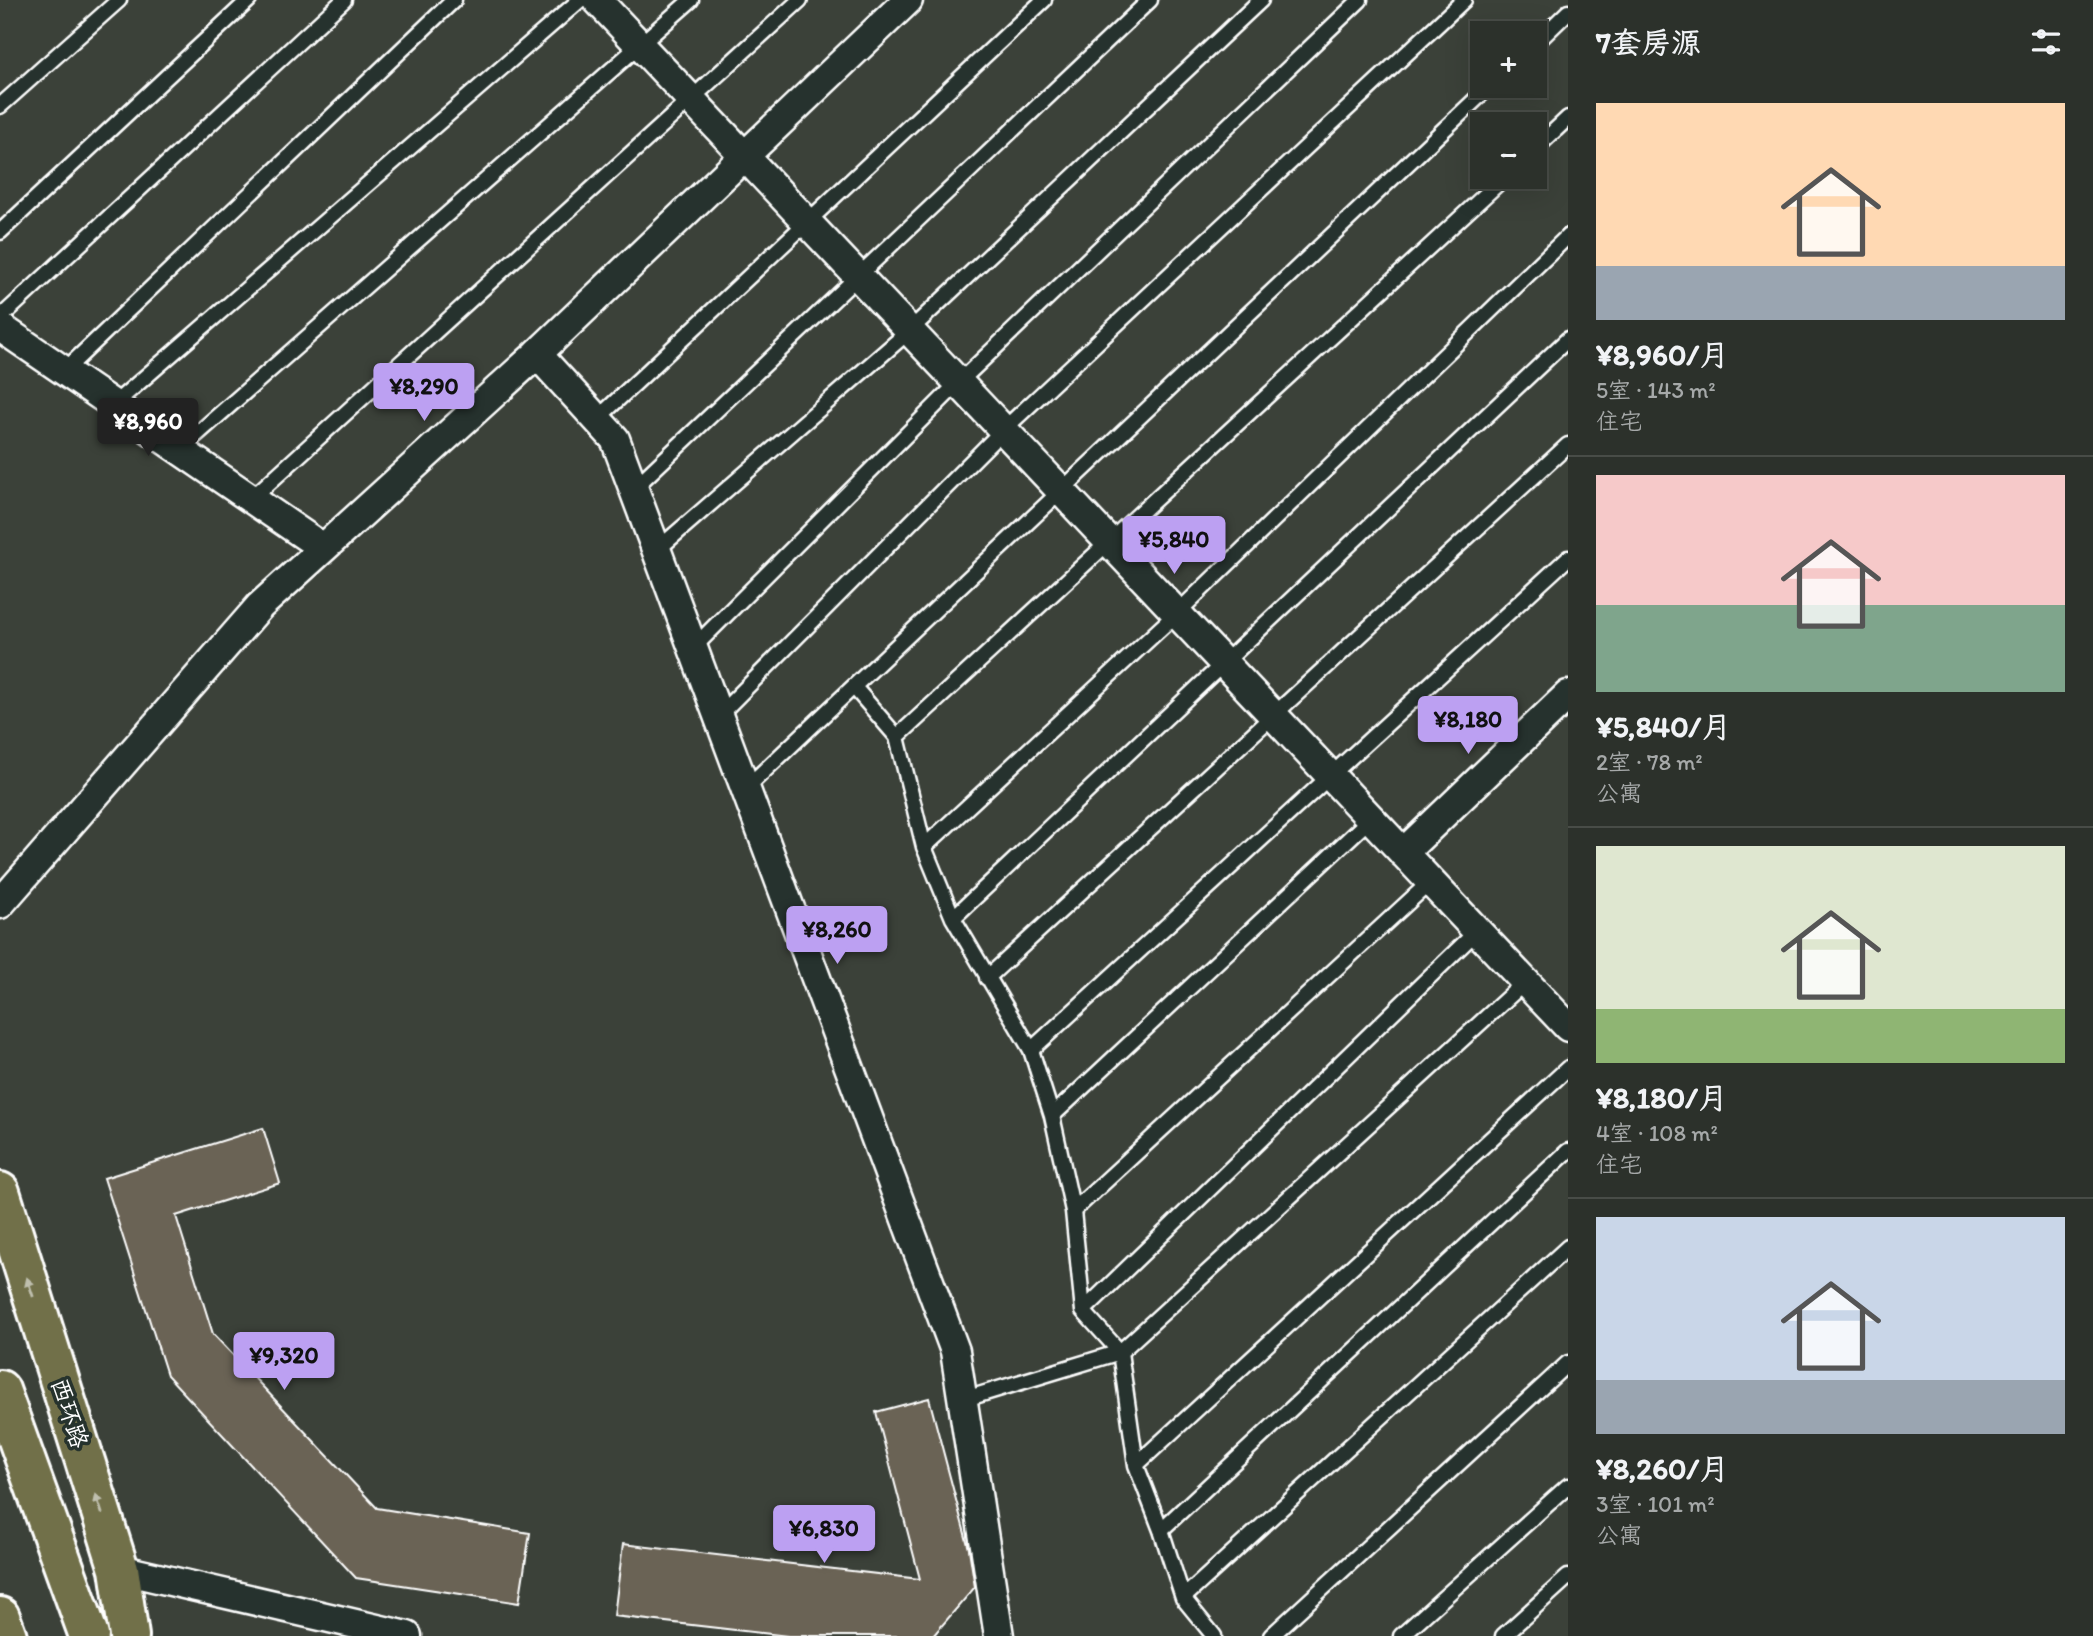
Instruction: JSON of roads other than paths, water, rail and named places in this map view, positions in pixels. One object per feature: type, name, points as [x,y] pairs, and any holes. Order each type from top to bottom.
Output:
[{"type":"main road","name":"西环路","points":[[0,1192],[119,1569],[129,1636]]},
{"type":"main road","points":[[0,1390],[89,1636]]},
{"type":"main road","points":[[0,1617],[7,1636]]},
{"type":"street","points":[[597,0],[957,384],[1568,1027]]},
{"type":"street","points":[[0,904],[260,606],[537,354],[908,0]]},
{"type":"street","points":[[0,327],[323,548]]},
{"type":"street","points":[[537,354],[615,439],[955,1351],[999,1636]]},
{"type":"street","points":[[1403,853],[1568,695]]},
{"type":"street","points":[[119,1569],[407,1636]]},
{"type":"lane","points":[[0,106],[119,0]]},
{"type":"lane","points":[[0,232],[248,0]]},
{"type":"lane","points":[[0,317],[344,0]]},
{"type":"lane","points":[[64,371],[454,0]]},
{"type":"lane","points":[[113,405],[580,0]]},
{"type":"lane","points":[[179,450],[691,0]]},
{"type":"lane","points":[[251,499],[800,0]]},
{"type":"lane","points":[[597,419],[1044,0]]},
{"type":"lane","points":[[633,489],[1150,0]]},
{"type":"lane","points":[[657,550],[908,332],[1261,0]]},
{"type":"lane","points":[[693,648],[957,384],[1360,0]]},
{"type":"lane","points":[[718,716],[1002,431],[1465,0]]},
{"type":"lane","points":[[1547,32],[1568,12]]},
{"type":"lane","points":[[745,789],[1477,98]]},
{"type":"lane","points":[[1547,138],[1568,118]]},
{"type":"lane","points":[[897,737],[1491,189]]},
{"type":"lane","points":[[924,847],[1176,614],[1568,236]]},
{"type":"lane","points":[[953,918],[1225,665],[1568,339]]},
{"type":"lane","points":[[987,978],[1568,445]]},
{"type":"lane","points":[[1031,1050],[1568,558]]},
{"type":"lane","points":[[854,687],[897,737],[924,847],[953,918],[1031,1050],[1052,1116],[1073,1211],[1083,1311],[1120,1352],[1136,1465],[1183,1598],[1214,1636]]},
{"type":"lane","points":[[1052,1116],[1370,819]]},
{"type":"lane","points":[[1073,1211],[1430,882]]},
{"type":"lane","points":[[1083,1311],[1477,931]]},
{"type":"lane","points":[[962,1401],[1120,1352],[1525,982]]},
{"type":"lane","points":[[1136,1465],[1568,1068]]},
{"type":"lane","points":[[1161,1530],[1568,1151]]},
{"type":"lane","points":[[1183,1598],[1568,1247]]},
{"type":"lane","points":[[1271,1636],[1568,1363]]},
{"type":"lane","points":[[1401,1636],[1568,1486]]},
{"type":"lane","points":[[1503,1636],[1568,1577]]}]
